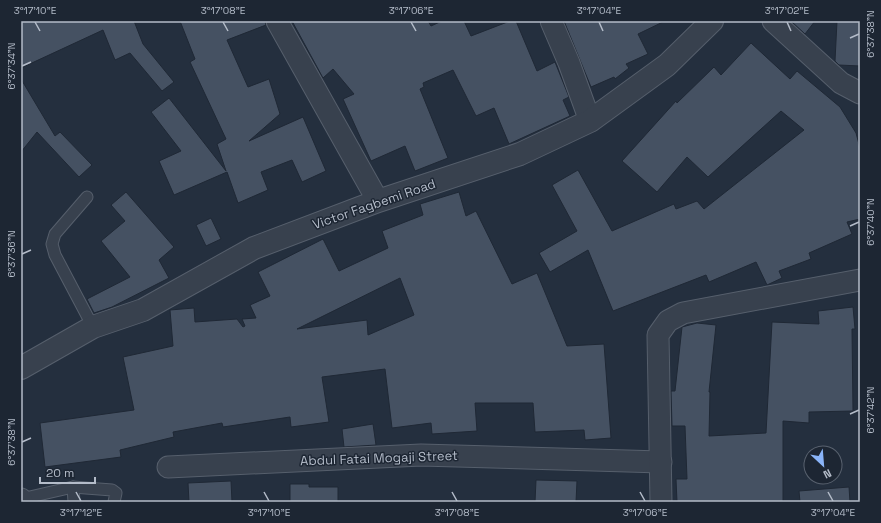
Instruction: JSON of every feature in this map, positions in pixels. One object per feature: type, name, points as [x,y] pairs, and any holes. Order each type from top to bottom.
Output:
[{"type":"street","points":[[277,21],[378,201]]},
{"type":"street","points":[[551,21],[569,63],[590,121]]},
{"type":"street","name":"Victor Fagbemi Road","points":[[21,368],[92,327],[143,310],[254,248],[378,201],[520,154],[590,121],[667,65],[712,21]]},
{"type":"street","points":[[772,21],[841,83],[860,92]]},
{"type":"street","points":[[661,502],[658,335],[668,321],[682,313],[860,280]]},
{"type":"street","name":"Abdul Fatai Mogaji Street","points":[[168,467],[420,455],[661,462]]},
{"type":"lane","points":[[87,197],[55,234],[52,244],[55,255],[92,327]]},
{"type":"lane","points":[[73,487],[74,502]]},
{"type":"lane","points":[[21,500],[73,487],[112,490],[116,493],[114,502]]},
{"type":"building","points":[[21,21],[134,21],[143,44],[174,82],[162,91],[130,53],[115,60],[103,30],[21,68]]},
{"type":"building","points":[[180,21],[265,21],[266,25],[227,40],[248,87],[269,79],[280,114],[249,141],[303,117],[326,171],[302,182],[292,160],[261,172],[268,190],[238,203],[227,172],[174,195],[159,161],[181,151],[151,112],[169,98],[226,171],[217,144],[226,139],[190,62],[195,59]]},
{"type":"building","points":[[292,21],[428,21],[431,26],[442,21],[464,21],[471,36],[510,21],[516,21],[537,71],[555,62],[569,97],[563,100],[570,116],[509,144],[494,108],[476,116],[453,70],[423,83],[424,87],[420,89],[448,158],[415,171],[405,146],[371,161],[343,99],[354,94],[333,69],[323,78]]},
{"type":"building","points":[[564,21],[665,21],[638,34],[648,54],[626,64],[629,68],[615,79],[614,77],[591,87]]},
{"type":"building","points":[[791,21],[815,21],[805,34]]},
{"type":"building","points":[[837,21],[860,21],[860,66],[839,65],[835,61]]},
{"type":"building","points":[[751,43],[790,79],[797,71],[840,107],[856,133],[860,148],[860,219],[847,222],[852,234],[809,253],[811,259],[779,271],[782,278],[767,285],[756,262],[709,282],[706,275],[613,311],[588,250],[550,272],[539,253],[577,231],[552,185],[578,170],[612,231],[674,204],[676,209],[697,201],[704,209],[804,130],[781,111],[708,177],[687,157],[657,192],[622,161],[676,101],[677,103],[714,67],[721,75]]},
{"type":"building","points":[[21,79],[55,136],[60,132],[92,165],[79,177],[37,132],[21,152]]},
{"type":"building","points":[[126,192],[174,247],[159,260],[169,278],[112,307],[94,313],[87,299],[130,277],[101,241],[125,221],[111,205]]},
{"type":"building","points":[[459,192],[466,216],[476,211],[512,284],[537,273],[567,346],[604,344],[611,438],[585,440],[584,430],[535,432],[533,403],[475,403],[477,431],[432,434],[431,423],[392,428],[385,369],[322,377],[329,422],[291,427],[290,417],[223,427],[222,423],[173,432],[174,437],[120,450],[121,457],[45,467],[40,423],[134,410],[123,357],[173,346],[170,310],[194,308],[195,322],[237,319],[243,327],[245,326],[242,319],[256,318],[250,305],[270,296],[258,272],[323,239],[339,271],[388,248],[382,231],[423,215],[420,204]],"holes":[[[400,278],[414,315],[368,335],[367,320],[297,329]]]},
{"type":"building","points":[[211,218],[221,239],[206,246],[196,225]]},
{"type":"building","points":[[853,307],[855,329],[852,329],[853,411],[809,412],[809,423],[783,421],[783,502],[677,502],[676,479],[687,479],[685,426],[672,426],[671,391],[675,391],[682,327],[697,323],[716,325],[709,392],[709,436],[766,433],[772,322],[819,324],[818,311]]},
{"type":"building","points":[[373,424],[376,445],[344,447],[342,429]]},
{"type":"building","points":[[536,480],[577,481],[576,502],[535,502]]},
{"type":"building","points":[[231,481],[232,502],[189,502],[188,483]]},
{"type":"building","points":[[290,484],[309,484],[309,487],[338,487],[338,502],[290,502]]},
{"type":"building","points":[[849,487],[850,502],[800,502],[799,491]]}]
